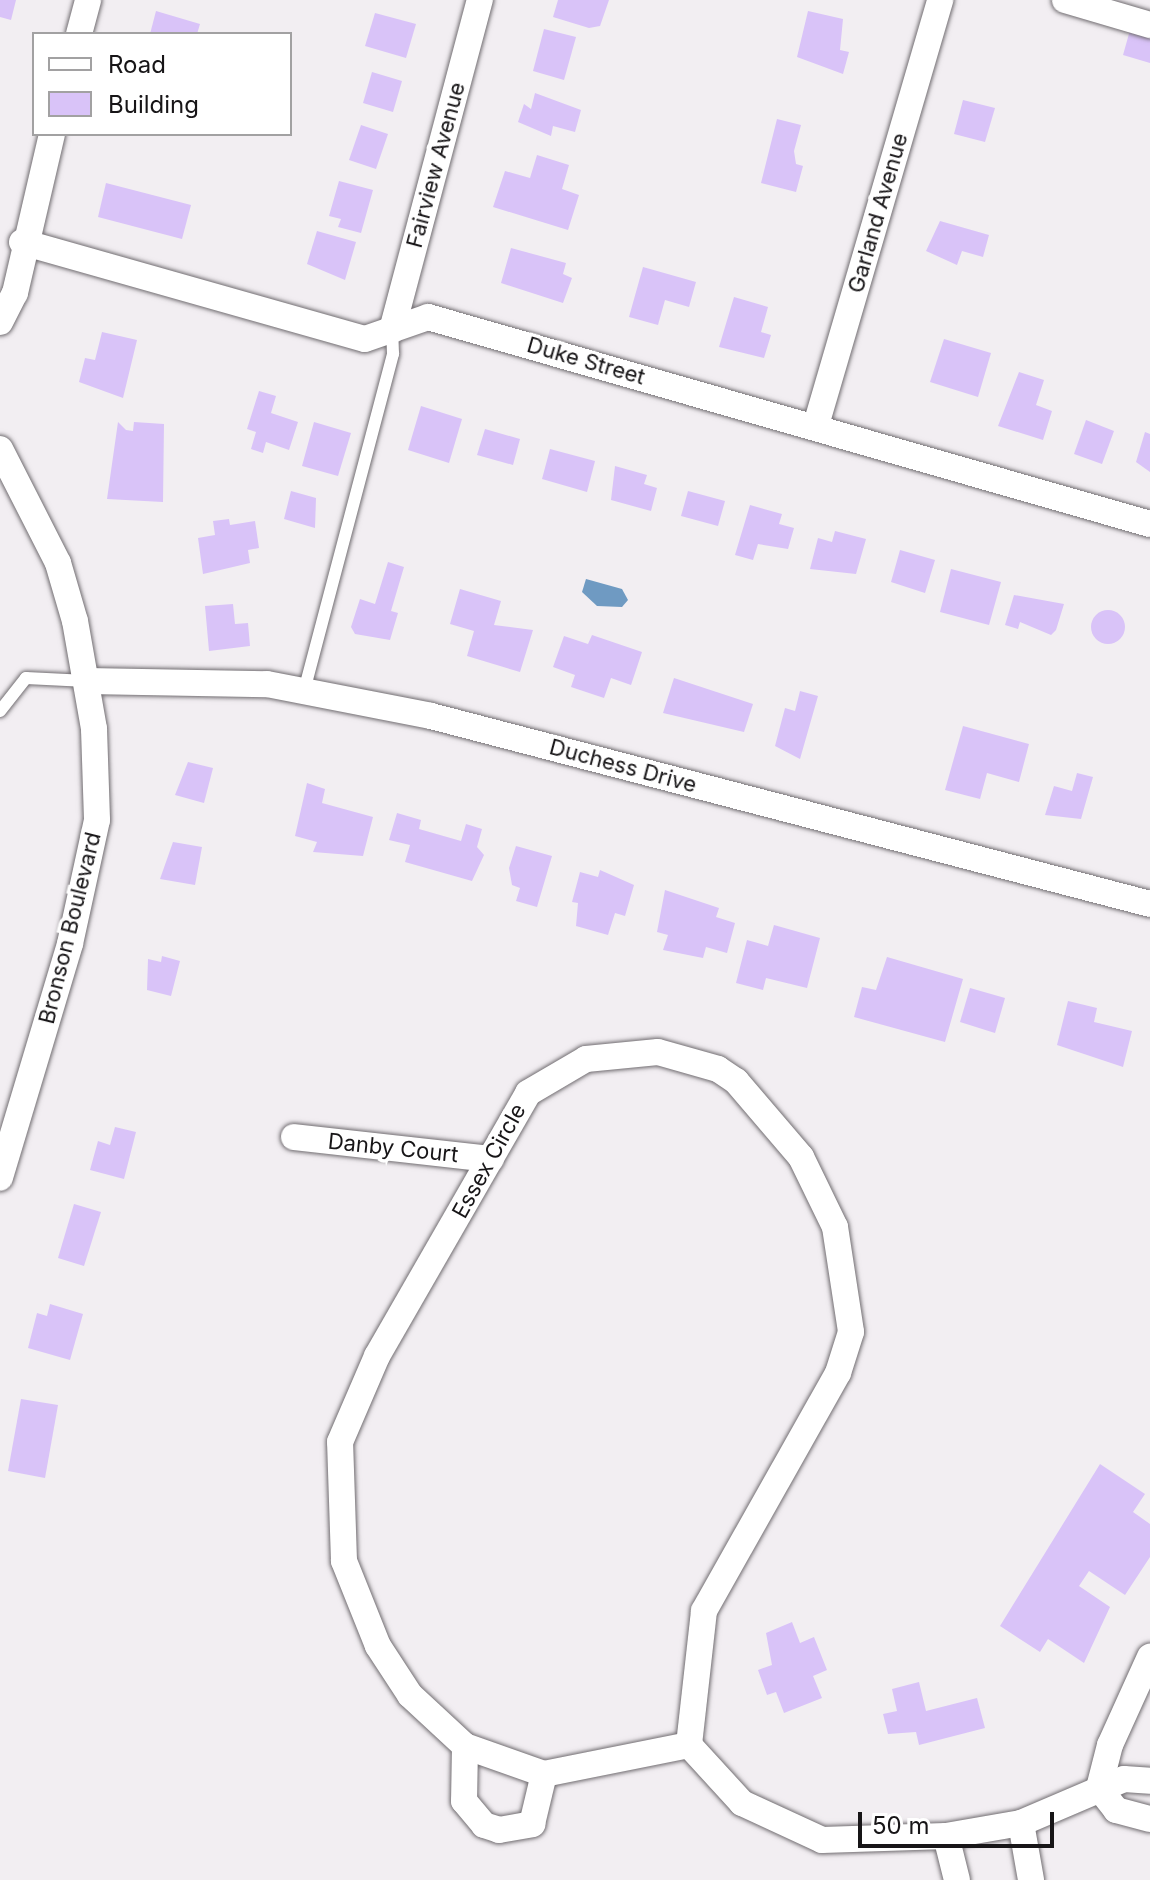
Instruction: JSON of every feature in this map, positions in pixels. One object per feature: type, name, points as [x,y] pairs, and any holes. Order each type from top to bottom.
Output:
[{"type":"street","points":[[80,32],[88,0]]},
{"type":"street","name":"Fairview Avenue","points":[[392,330],[480,0]]},
{"type":"street","name":"Garland Avenue","points":[[816,425],[940,0]]},
{"type":"street","points":[[1065,0],[1150,25]]},
{"type":"street","points":[[0,322],[15,293],[22,242],[51,136]]},
{"type":"street","name":"Duke Street","points":[[22,242],[365,339],[428,317],[816,425],[1150,524]]},
{"type":"street","name":"Bronson Boulevard","points":[[0,449],[58,563],[87,681],[97,820],[90,867],[0,1178]]},
{"type":"street","name":"Duchess Drive","points":[[87,681],[267,684],[431,716],[1150,904]]},
{"type":"street","name":"Essex Circle","points":[[544,1774],[465,1746],[410,1695],[364,1619],[344,1561],[337,1482],[340,1442],[352,1404],[491,1159],[511,1114],[551,1074],[609,1053],[658,1052],[718,1069],[759,1100],[801,1157],[835,1227],[853,1312],[846,1355],[704,1611],[689,1745]]},
{"type":"street","name":"Danby Court","points":[[294,1137],[491,1159]]},
{"type":"street","points":[[1099,1788],[1110,1745],[1150,1657]]},
{"type":"street","points":[[465,1746],[464,1801],[484,1825],[499,1830],[532,1824],[544,1774],[689,1745],[742,1803],[794,1830],[822,1840],[946,1836],[1021,1823],[1124,1779],[1150,1781]]},
{"type":"street","points":[[1099,1788],[1116,1810],[1150,1819]]},
{"type":"street","points":[[1021,1823],[1031,1880]]},
{"type":"street","points":[[946,1836],[957,1880]]},
{"type":"lane","points":[[304,692],[393,354],[392,330]]},
{"type":"lane","points":[[0,710],[26,678],[87,681]]},
{"type":"water","points":[[586,579],[622,589],[628,600],[622,607],[597,606],[582,592]]},
{"type":"building","points":[[0,0],[16,0],[11,20],[0,17]]},
{"type":"building","points":[[558,0],[609,0],[600,26],[589,28],[553,17]]},
{"type":"building","points":[[156,11],[200,24],[198,32],[151,32]]},
{"type":"building","points":[[808,11],[843,19],[840,50],[849,52],[843,74],[797,57]]},
{"type":"building","points":[[375,13],[416,24],[406,58],[365,46]]},
{"type":"building","points":[[1132,23],[1150,28],[1150,63],[1123,55]]},
{"type":"building","points":[[544,29],[576,37],[564,80],[533,71]]},
{"type":"building","points":[[372,72],[402,81],[393,112],[363,103]]},
{"type":"building","points":[[535,93],[581,110],[575,132],[553,126],[551,136],[518,122],[524,104],[531,109]]},
{"type":"building","points":[[963,100],[995,108],[985,142],[954,134]]},
{"type":"building","points":[[777,119],[801,125],[794,151],[796,164],[803,166],[796,192],[761,183]]},
{"type":"building","points":[[361,125],[388,134],[376,169],[349,160]]},
{"type":"building","points":[[537,155],[569,165],[562,189],[579,195],[568,230],[493,207],[505,171],[530,178]]},
{"type":"building","points":[[339,181],[373,190],[361,233],[338,227],[341,219],[329,216]]},
{"type":"building","points":[[106,183],[191,205],[182,239],[98,217]]},
{"type":"building","points":[[940,221],[989,235],[983,257],[962,251],[957,265],[926,251]]},
{"type":"building","points":[[317,231],[356,242],[345,280],[307,264]]},
{"type":"building","points":[[511,248],[566,263],[563,274],[572,278],[563,303],[501,283]]},
{"type":"building","points":[[643,267],[696,282],[689,307],[665,300],[658,325],[629,317]]},
{"type":"building","points":[[734,297],[768,307],[761,332],[771,335],[764,358],[719,347]]},
{"type":"building","points":[[102,332],[137,340],[123,398],[79,382],[85,358],[95,360]]},
{"type":"building","points":[[944,339],[991,353],[978,397],[930,382]]},
{"type":"building","points":[[1019,372],[1044,380],[1036,405],[1052,411],[1043,440],[998,426]]},
{"type":"building","points":[[259,391],[276,396],[271,413],[298,422],[289,450],[266,442],[263,453],[251,449],[256,432],[247,429]]},
{"type":"building","points":[[421,406],[462,419],[449,463],[408,450]]},
{"type":"building","points":[[1086,420],[1114,431],[1102,464],[1074,454]]},
{"type":"building","points":[[118,422],[126,430],[133,431],[134,422],[164,424],[163,502],[107,499]]},
{"type":"building","points":[[314,422],[351,433],[338,476],[302,466]]},
{"type":"building","points":[[485,429],[520,439],[513,465],[477,455]]},
{"type":"building","points":[[1145,432],[1150,434],[1150,472],[1136,462]]},
{"type":"building","points":[[550,449],[595,461],[587,492],[542,479]]},
{"type":"building","points":[[615,466],[647,475],[644,484],[657,488],[651,511],[611,500]]},
{"type":"building","points":[[291,491],[316,498],[315,528],[284,519]]},
{"type":"building","points":[[688,491],[725,501],[718,526],[681,516]]},
{"type":"building","points":[[750,505],[782,514],[779,524],[794,528],[788,549],[758,544],[753,560],[735,555]]},
{"type":"building","points":[[229,519],[230,525],[255,521],[259,548],[248,550],[250,563],[203,574],[198,538],[215,535],[213,521]]},
{"type":"building","points":[[835,531],[866,539],[856,574],[810,569],[818,538],[832,542]]},
{"type":"building","points":[[900,550],[935,560],[925,593],[891,582]]},
{"type":"building","points":[[388,562],[404,567],[391,611],[398,613],[390,640],[355,634],[351,627],[360,599],[375,604]]},
{"type":"building","points":[[951,569],[1001,582],[989,625],[940,612]]},
{"type":"building","points":[[460,589],[501,601],[494,625],[533,630],[520,672],[467,656],[474,631],[450,624]]},
{"type":"building","points":[[1014,595],[1064,604],[1056,630],[1051,635],[1020,622],[1018,629],[1005,625]]},
{"type":"building","points":[[233,604],[235,624],[248,623],[250,646],[209,651],[205,606]]},
{"type":"building","points":[[1108,610],[1120,615],[1125,627],[1120,639],[1108,644],[1096,639],[1091,627],[1096,615]]},
{"type":"building","points":[[592,635],[642,652],[631,685],[611,678],[604,698],[571,687],[575,675],[553,667],[564,636],[588,644]]},
{"type":"building","points":[[674,678],[753,704],[744,732],[663,713]]},
{"type":"building","points":[[800,691],[818,696],[800,759],[775,746],[785,708],[795,711]]},
{"type":"building","points":[[963,726],[1029,744],[1019,782],[987,773],[980,799],[945,790]]},
{"type":"building","points":[[188,762],[213,768],[204,803],[175,795]]},
{"type":"building","points":[[1077,773],[1093,777],[1081,819],[1045,815],[1054,786],[1072,791]]},
{"type":"building","points":[[307,783],[325,789],[322,803],[373,817],[363,856],[313,852],[317,842],[295,836]]},
{"type":"building","points":[[397,813],[421,820],[419,829],[461,841],[466,824],[482,829],[477,847],[484,855],[472,881],[405,862],[410,845],[389,840]]},
{"type":"building","points":[[173,842],[202,847],[195,885],[160,879]]},
{"type":"building","points":[[516,846],[552,856],[537,907],[516,901],[520,888],[512,885],[509,868]]},
{"type":"building","points":[[600,870],[634,885],[625,916],[615,913],[608,935],[576,926],[578,903],[572,902],[580,872],[598,877]]},
{"type":"building","points":[[665,890],[719,908],[716,917],[735,923],[727,953],[706,947],[703,958],[663,950],[668,935],[657,932]]},
{"type":"building","points":[[774,925],[820,938],[807,988],[766,978],[763,990],[736,983],[747,940],[768,946]]},
{"type":"building","points":[[162,956],[180,961],[171,996],[147,990],[148,959],[161,962]]},
{"type":"building","points":[[887,957],[963,979],[945,1042],[854,1017],[862,987],[876,990]]},
{"type":"building","points":[[970,988],[1005,998],[995,1033],[960,1022]]},
{"type":"building","points":[[1068,1001],[1097,1008],[1094,1022],[1132,1031],[1123,1067],[1057,1045]]},
{"type":"building","points":[[115,1127],[136,1132],[124,1179],[90,1170],[98,1141],[110,1145]]},
{"type":"building","points":[[74,1204],[101,1212],[84,1266],[58,1258]]},
{"type":"building","points":[[50,1304],[83,1314],[70,1360],[28,1348],[37,1313],[47,1316]]},
{"type":"building","points":[[21,1399],[58,1405],[45,1478],[8,1471]]},
{"type":"building","points":[[1100,1464],[1145,1494],[1133,1512],[1150,1524],[1150,1557],[1125,1595],[1089,1571],[1079,1586],[1110,1607],[1084,1663],[1048,1639],[1040,1652],[1000,1626]]},
{"type":"building","points":[[792,1622],[800,1643],[814,1637],[827,1670],[813,1676],[822,1698],[784,1713],[776,1692],[767,1695],[758,1670],[772,1665],[766,1633]]},
{"type":"building","points":[[919,1682],[926,1711],[977,1698],[985,1728],[919,1745],[916,1732],[888,1734],[883,1714],[897,1711],[892,1689]]}]
